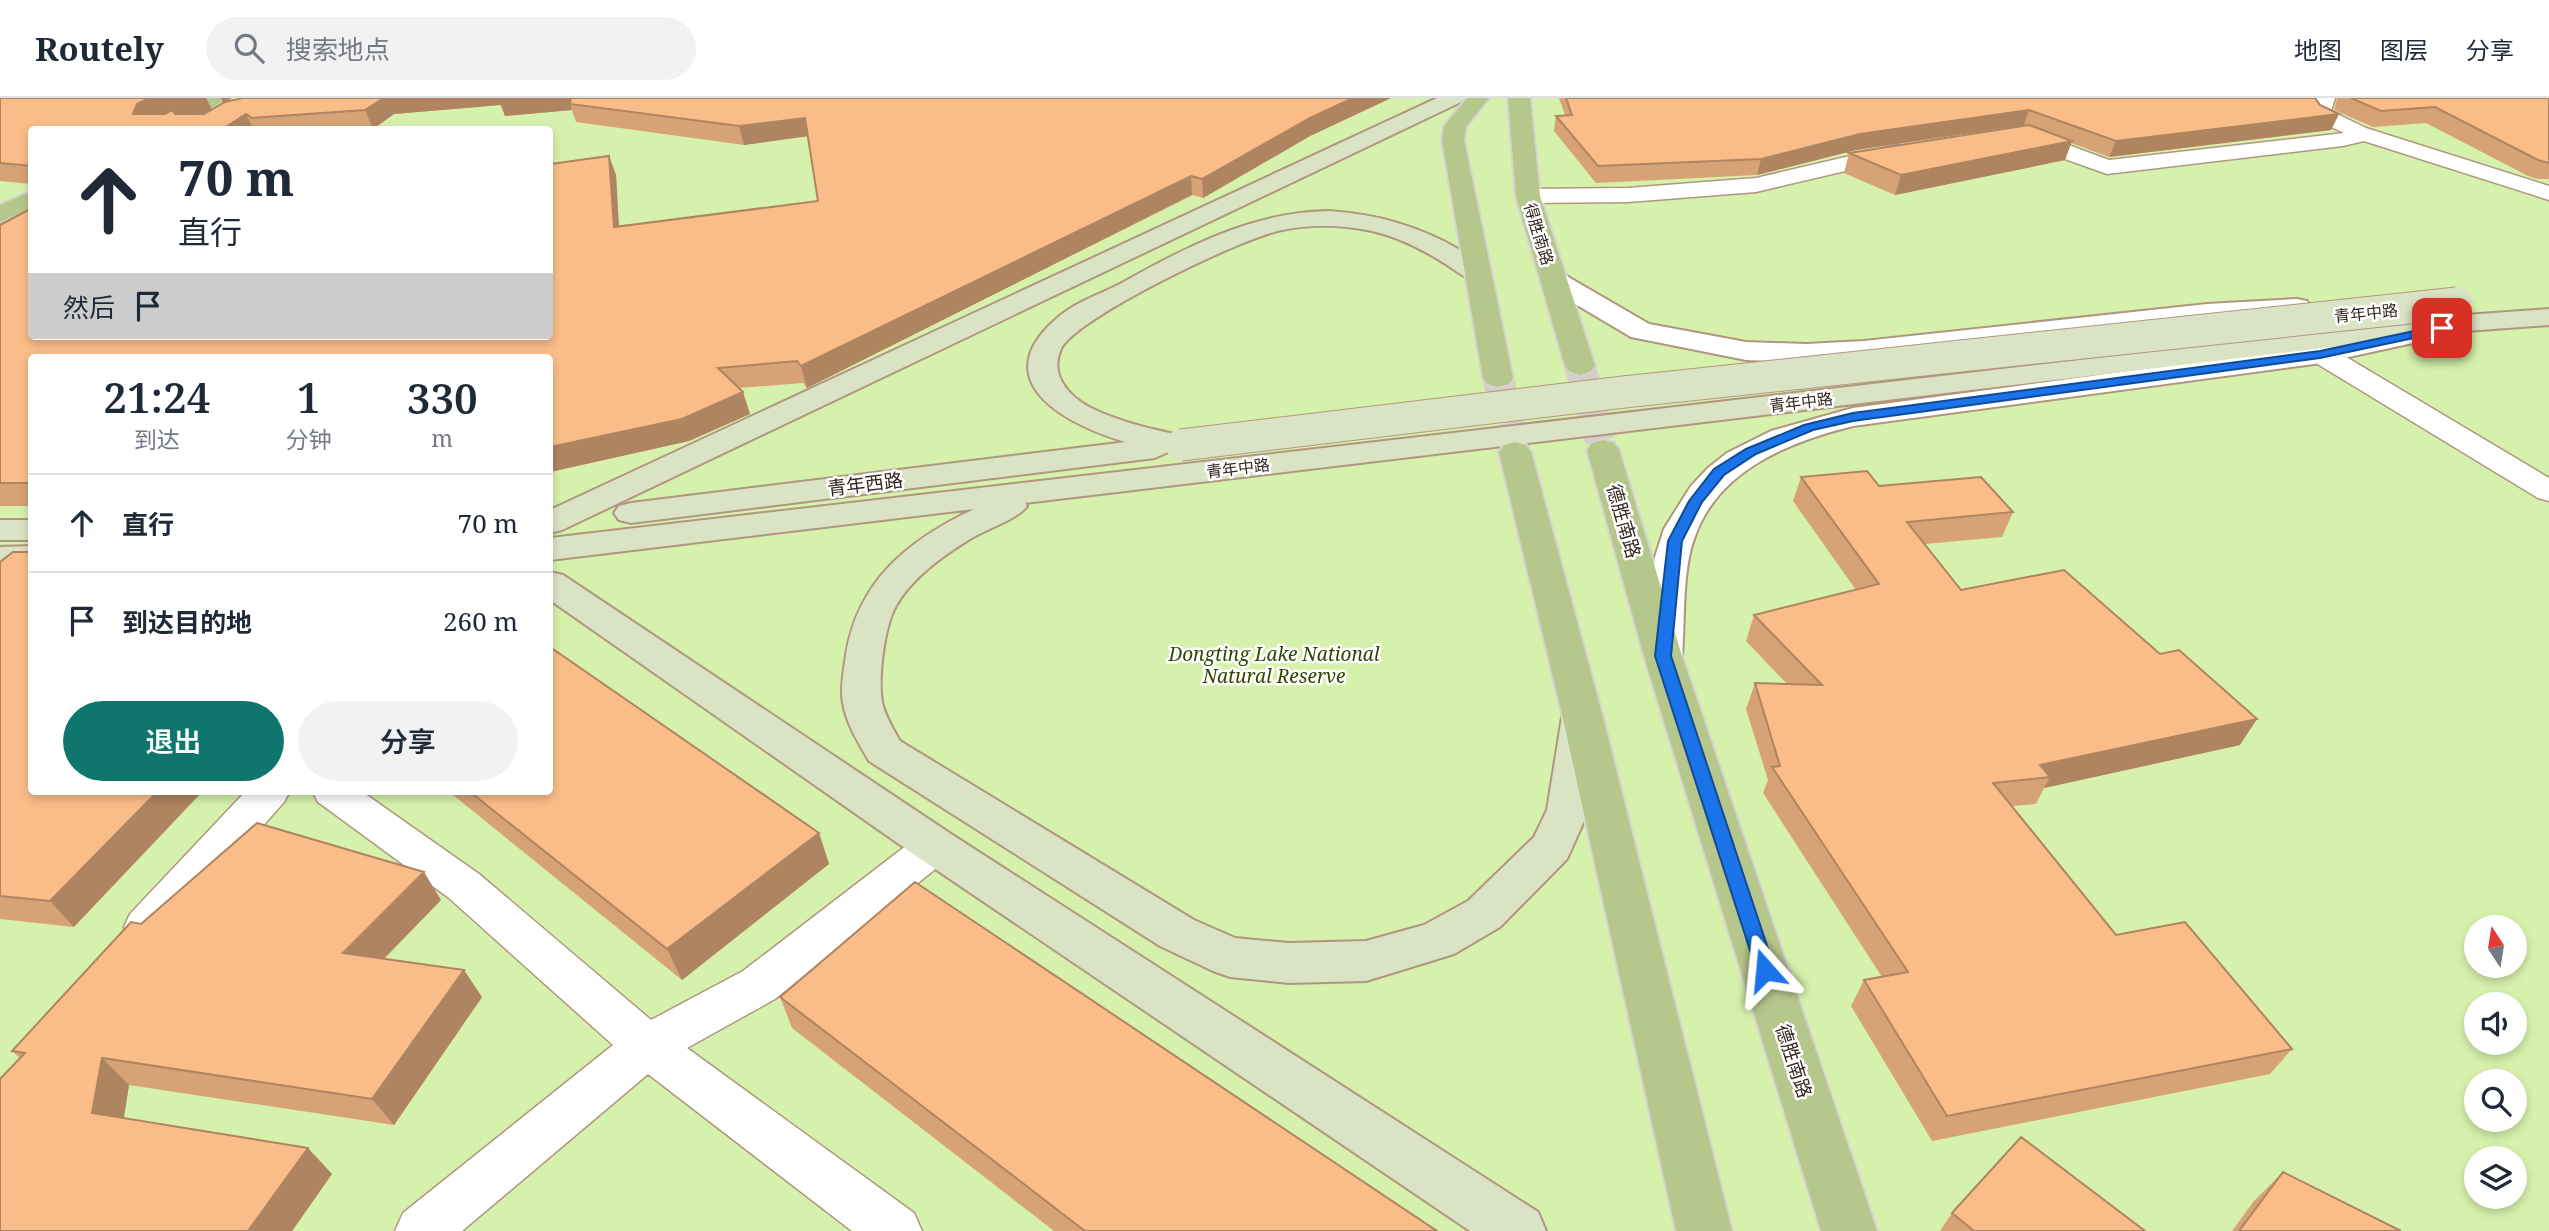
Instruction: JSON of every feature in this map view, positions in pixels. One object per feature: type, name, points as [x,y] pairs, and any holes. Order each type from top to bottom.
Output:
[{"type":"main road","points":[[553,522],[1454,98]]},
{"type":"main road","points":[[1478,98],[1455,126],[1453,140],[1498,378]]},
{"type":"main road","name":"得胜南路","points":[[1519,98],[1528,196],[1580,366]]},
{"type":"main road","points":[[166,126],[224,103]]},
{"type":"main road","points":[[200,126],[224,103]]},
{"type":"main road","points":[[0,215],[28,200]]},
{"type":"main road","points":[[1181,445],[1136,437],[1101,425],[1055,398],[1048,386],[1042,362],[1050,341],[1069,322],[1161,272],[1249,230],[1277,222],[1304,219],[1353,221],[1397,229],[1441,248],[1477,273]]},
{"type":"main road","points":[[0,240],[28,224]]},
{"type":"main road","name":"青年中路","points":[[1053,490],[2461,313],[2549,296]]},
{"type":"main road","name":"青年中路","points":[[1181,445],[1624,392],[2461,313],[2549,317]]},
{"type":"main road","name":"青年西路","points":[[553,523],[1181,445]]},
{"type":"main road","name":"德胜南路","points":[[1603,450],[1663,656],[1849,1231]]},
{"type":"main road","points":[[1515,452],[1582,714],[1704,1231]]},
{"type":"main road","points":[[1053,490],[992,513],[956,531],[911,566],[878,604],[865,651],[861,699],[884,751],[1177,933],[1230,957],[1289,963],[1367,961],[1437,940],[1484,914],[1550,847],[1568,810],[1582,714]]},
{"type":"main road","name":"青年西路","points":[[553,549],[1053,490]]},
{"type":"main road","points":[[0,530],[22,551]]},
{"type":"main road","points":[[553,585],[935,846],[1518,1231]]},
{"type":"street","points":[[2325,98],[2320,114],[2364,134],[2549,193]]},
{"type":"street","points":[[1999,137],[2024,134],[2106,167],[2343,140],[2364,134]]},
{"type":"street","points":[[1528,196],[1628,195],[1756,185],[1856,160],[1923,148]]},
{"type":"street","points":[[1554,280],[1641,331],[1746,351],[1864,350],[2207,312],[2327,305],[2461,313]]},
{"type":"street","points":[[1663,656],[1675,541],[1696,501],[1719,472],[1751,452],[1808,427],[1853,417],[2320,354],[2461,313]]},
{"type":"street","points":[[2320,354],[2549,491]]},
{"type":"street","points":[[0,582],[22,551]]},
{"type":"street","points":[[121,954],[266,795]]},
{"type":"street","points":[[338,795],[464,886],[647,1046],[895,1231]]},
{"type":"street","points":[[422,1231],[647,1046],[759,985],[935,846]]},
{"type":"green space","name":"Dongting Lake National Natural Reserve","points":[[0,98],[2549,98],[2549,1231],[0,1231]]},
{"type":"building","points":[[0,98],[149,98],[137,104],[133,114],[165,114],[194,98],[173,111],[175,114],[204,114],[225,102],[243,98],[384,98],[365,110],[252,118],[246,114],[227,126],[28,126],[28,166],[0,163]]},
{"type":"building","points":[[571,98],[1353,98],[1310,118],[1202,179],[1191,176],[801,366],[797,361],[718,368],[743,392],[682,419],[553,446],[553,354],[28,354],[28,483],[0,483],[0,225],[28,210],[28,340],[553,340],[553,164],[609,156],[614,227],[818,201],[805,118],[739,126],[570,104]]},
{"type":"building","points":[[1566,98],[2315,98],[2320,105],[2339,114],[2116,141],[2029,110],[1860,134],[1761,159],[1598,166],[1556,116],[1572,115]]},
{"type":"building","points":[[2351,98],[2549,98],[2549,163],[2538,160],[2435,107],[2381,111]]},
{"type":"building","points":[[2029,125],[2072,141],[1901,175],[1849,153]]},
{"type":"building","points":[[1867,471],[1879,486],[1981,477],[2013,512],[1907,522],[1961,590],[2064,570],[2160,654],[2179,650],[2257,719],[2040,765],[2050,777],[1993,783],[2116,935],[2185,922],[2292,1049],[1947,1116],[1864,980],[1908,972],[1772,767],[1780,766],[1755,683],[1822,685],[1754,615],[1879,584],[1801,477]]},
{"type":"building","points":[[13,552],[28,552],[28,795],[154,795],[50,901],[0,896],[0,562]]},
{"type":"building","points":[[553,649],[819,833],[667,949],[474,795],[553,795]]},
{"type":"building","points":[[257,823],[424,872],[343,953],[464,970],[372,1099],[102,1058],[92,1113],[308,1148],[248,1231],[0,1231],[0,1079],[25,1053],[12,1051],[131,922],[141,924]]},
{"type":"building","points":[[915,882],[1437,1231],[1085,1231],[780,997]]},
{"type":"building","points":[[2021,1137],[2145,1231],[1974,1231],[1952,1213]]},
{"type":"building","points":[[2283,1172],[2401,1231],[2239,1231]]},
{"type":"tunnel","points":[[1580,366],[1603,450]]},
{"type":"tunnel","points":[[1498,378],[1515,452]]},
{"type":"route","points":[[1765,970],[1663,656],[1675,541],[1696,501],[1719,472],[1751,452],[1808,427],[1853,417],[2320,354],[2442,328]]}]
